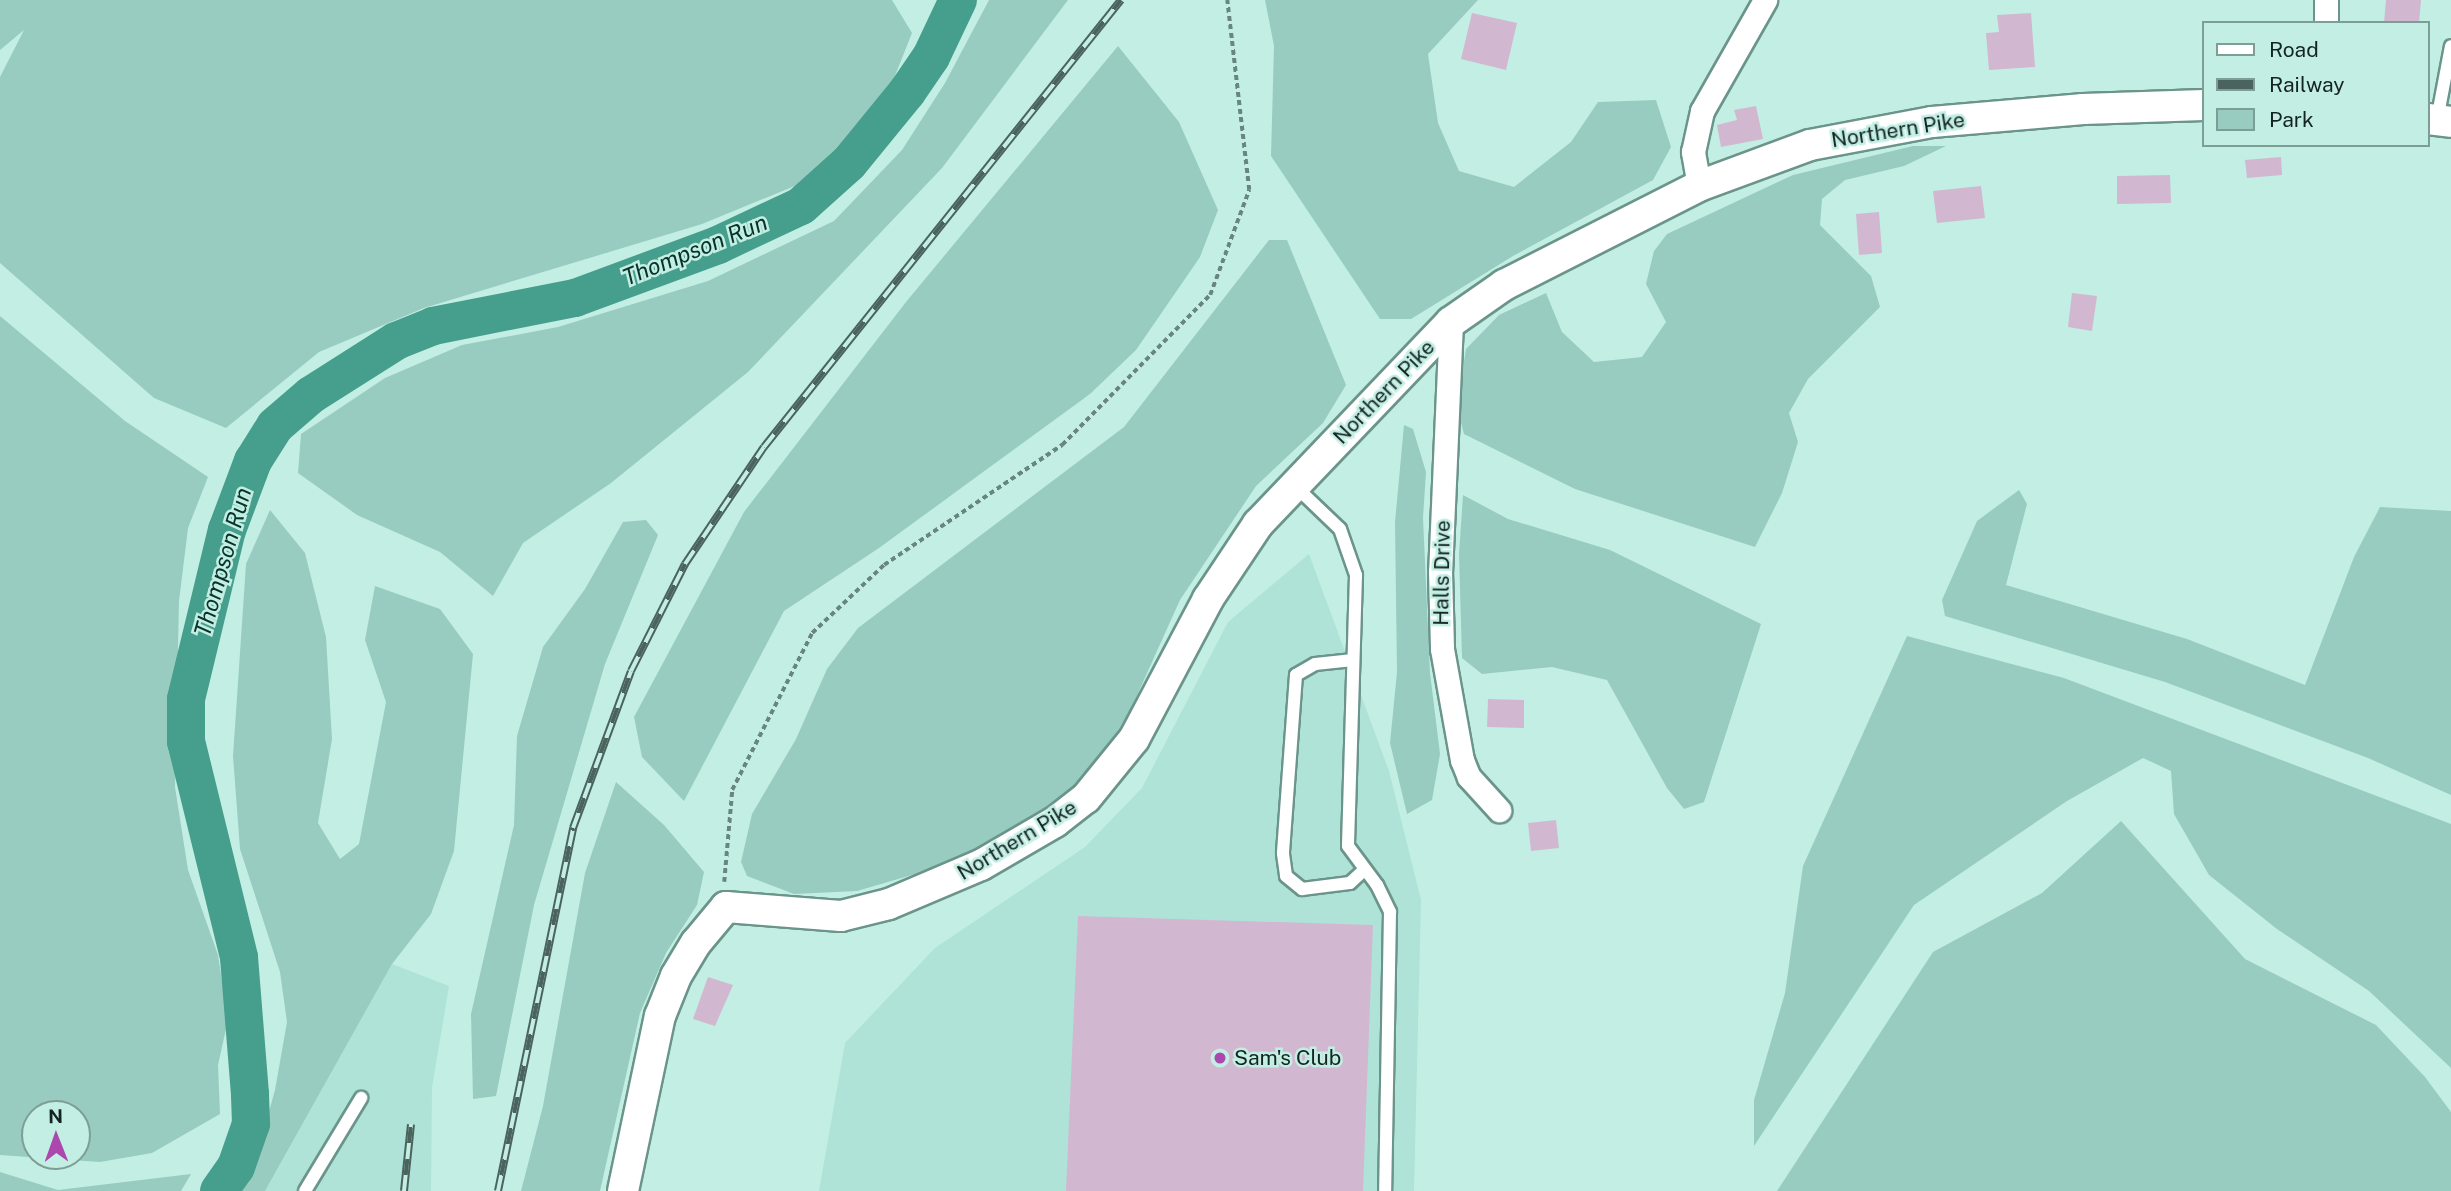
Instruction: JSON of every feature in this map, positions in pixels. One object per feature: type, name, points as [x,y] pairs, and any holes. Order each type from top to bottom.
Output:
[{"type":"street","points":[[1699,186],[1693,152],[1702,111],[1765,0]]},
{"type":"street","points":[[2326,0],[2326,21]]},
{"type":"street","name":"Northern Pike","points":[[623,1191],[660,1016],[676,976],[696,943],[726,907],[841,916],[877,907],[981,865],[1055,822],[1086,798],[1119,761],[1224,571],[1294,485],[1451,322],[1504,285],[1699,186],[1797,149],[1861,132],[2032,113],[2202,105]]},
{"type":"street","name":"Halls Drive","points":[[1451,322],[1440,572],[1442,649],[1462,760],[1469,777],[1499,810]]},
{"type":"lane","points":[[2439,120],[2451,46]]},
{"type":"lane","points":[[1294,485],[1324,509],[1350,549],[1356,575],[1348,846],[1385,898],[1393,934],[1385,1191]]},
{"type":"lane","points":[[1353,660],[1315,664],[1296,675],[1283,854],[1286,876],[1302,889],[1350,883],[1364,870]]},
{"type":"lane","points":[[305,1191],[361,1098]]},
{"type":"path","points":[[722,864],[732,790],[812,633],[884,565],[1062,445],[1210,295],[1249,190],[1227,0]]},
{"type":"shaded area","points":[[1309,554],[1389,771],[1421,900],[1414,1191],[819,1191],[845,1043],[935,948],[1085,847],[1142,788],[1228,622]]},
{"type":"shaded area","points":[[392,964],[449,986],[432,1087],[431,1191],[265,1191]]},
{"type":"green space","points":[[0,0],[892,0],[912,33],[885,101],[807,181],[702,224],[424,308],[319,352],[226,428],[154,398],[0,263],[0,77],[24,30],[0,50]]},
{"type":"green space","points":[[989,0],[1068,0],[942,168],[748,372],[611,483],[523,543],[493,596],[440,552],[357,515],[298,473],[301,434],[385,378],[462,345],[558,327],[708,281],[834,221],[902,150],[945,83]]},
{"type":"green space","points":[[1265,0],[1478,0],[1428,54],[1438,123],[1459,171],[1514,187],[1571,142],[1598,102],[1656,100],[1671,147],[1653,180],[1513,256],[1411,319],[1380,319],[1271,156],[1274,46]]},
{"type":"green space","points":[[1118,46],[1179,122],[1218,210],[1200,257],[1136,350],[1090,394],[879,548],[784,611],[684,801],[642,757],[634,717],[744,512],[906,302]]},
{"type":"green space","points":[[1913,146],[1946,146],[1904,166],[1845,180],[1822,199],[1820,225],[1871,276],[1880,307],[1808,379],[1789,413],[1798,442],[1782,493],[1755,547],[1575,489],[1464,434],[1457,407],[1466,349],[1499,315],[1546,293],[1562,332],[1594,362],[1642,357],[1666,322],[1646,284],[1654,251],[1667,234],[1793,175]]},
{"type":"green space","points":[[1269,240],[1287,240],[1346,385],[1323,423],[1256,486],[1180,600],[1129,713],[1094,770],[1017,829],[929,870],[857,891],[794,894],[747,876],[741,862],[752,814],[796,739],[827,669],[858,628],[1124,427]]},
{"type":"green space","points":[[0,316],[125,421],[208,477],[188,528],[179,601],[175,787],[188,870],[218,955],[228,1020],[218,1065],[220,1114],[152,1153],[91,1161],[91,1100],[21,1100],[21,1156],[0,1155]]},
{"type":"green space","points":[[1404,425],[1413,429],[1426,472],[1423,518],[1430,673],[1440,754],[1432,800],[1407,814],[1390,743],[1397,672],[1395,522]]},
{"type":"green space","points":[[2019,490],[2027,504],[2006,585],[2187,639],[2305,685],[2354,557],[2380,507],[2451,511],[2451,795],[2368,758],[2165,682],[1945,616],[1942,600],[1977,521]]},
{"type":"green space","points":[[1463,495],[1508,519],[1610,550],[1761,624],[1704,802],[1684,809],[1667,788],[1607,680],[1552,667],[1482,674],[1462,658],[1459,554]]},
{"type":"green space","points":[[270,510],[305,553],[326,637],[332,739],[318,823],[340,859],[359,844],[386,702],[365,640],[375,586],[440,609],[473,654],[454,851],[431,914],[392,964],[265,1191],[237,1191],[257,1154],[275,1090],[287,1022],[280,972],[240,849],[233,756],[246,564]]},
{"type":"green space","points":[[646,520],[658,535],[605,664],[534,905],[496,1096],[473,1099],[471,1014],[514,825],[517,736],[543,647],[585,589],[623,522]]},
{"type":"green space","points":[[1907,636],[2064,678],[2451,824],[2451,1068],[2369,991],[2277,929],[2209,875],[2174,814],[2171,771],[2143,758],[2067,801],[1914,905],[1754,1146],[1754,1100],[1785,993],[1803,866]]},
{"type":"green space","points":[[616,782],[664,825],[704,872],[697,905],[666,953],[640,1013],[600,1191],[521,1191],[543,1106],[585,873]]},
{"type":"green space","points":[[2121,821],[2245,959],[2376,1025],[2425,1077],[2451,1112],[2451,1191],[1777,1191],[1933,952],[2042,893]]},
{"type":"green space","points":[[0,1172],[58,1190],[191,1174],[181,1191],[0,1191]]},
{"type":"building","points":[[2386,0],[2421,0],[2419,21],[2384,21]]},
{"type":"building","points":[[1472,13],[1517,23],[1506,70],[1461,59]]},
{"type":"building","points":[[2031,13],[2035,67],[1989,70],[1986,33],[1999,32],[1997,15]]},
{"type":"building","points":[[1756,106],[1763,139],[1721,147],[1717,125],[1737,120],[1734,110]]},
{"type":"building","points":[[2281,157],[2282,175],[2247,178],[2245,160]]},
{"type":"building","points":[[2170,175],[2171,203],[2117,204],[2117,176]]},
{"type":"building","points":[[1981,186],[1985,218],[1937,223],[1933,191]]},
{"type":"building","points":[[1879,212],[1882,253],[1859,255],[1856,214]]},
{"type":"building","points":[[2072,293],[2097,296],[2092,331],[2068,327]]},
{"type":"building","points":[[1488,699],[1524,700],[1524,728],[1487,727]]},
{"type":"building","points":[[1556,820],[1559,848],[1531,851],[1528,823]]},
{"type":"building","name":"Sam's Club","points":[[1078,916],[1373,925],[1363,1191],[1066,1191]]},
{"type":"building","points":[[708,977],[733,985],[715,1026],[693,1019]]},
{"type":"waterway","name":"Thompson Run","points":[[219,1191],[236,1167],[251,1124],[250,1094],[239,957],[186,742],[186,699],[227,530],[253,461],[275,426],[311,395],[396,341],[433,326],[575,298],[718,245],[801,206],[849,163],[907,92],[931,57],[958,0]]},
{"type":"railway","points":[[498,1191],[573,828],[631,671],[685,564],[764,447],[1121,0]]},
{"type":"railway","points":[[404,1191],[411,1124]]},
{"type":"place","name":"Sam's Club","points":[[1220,1058]]}]
